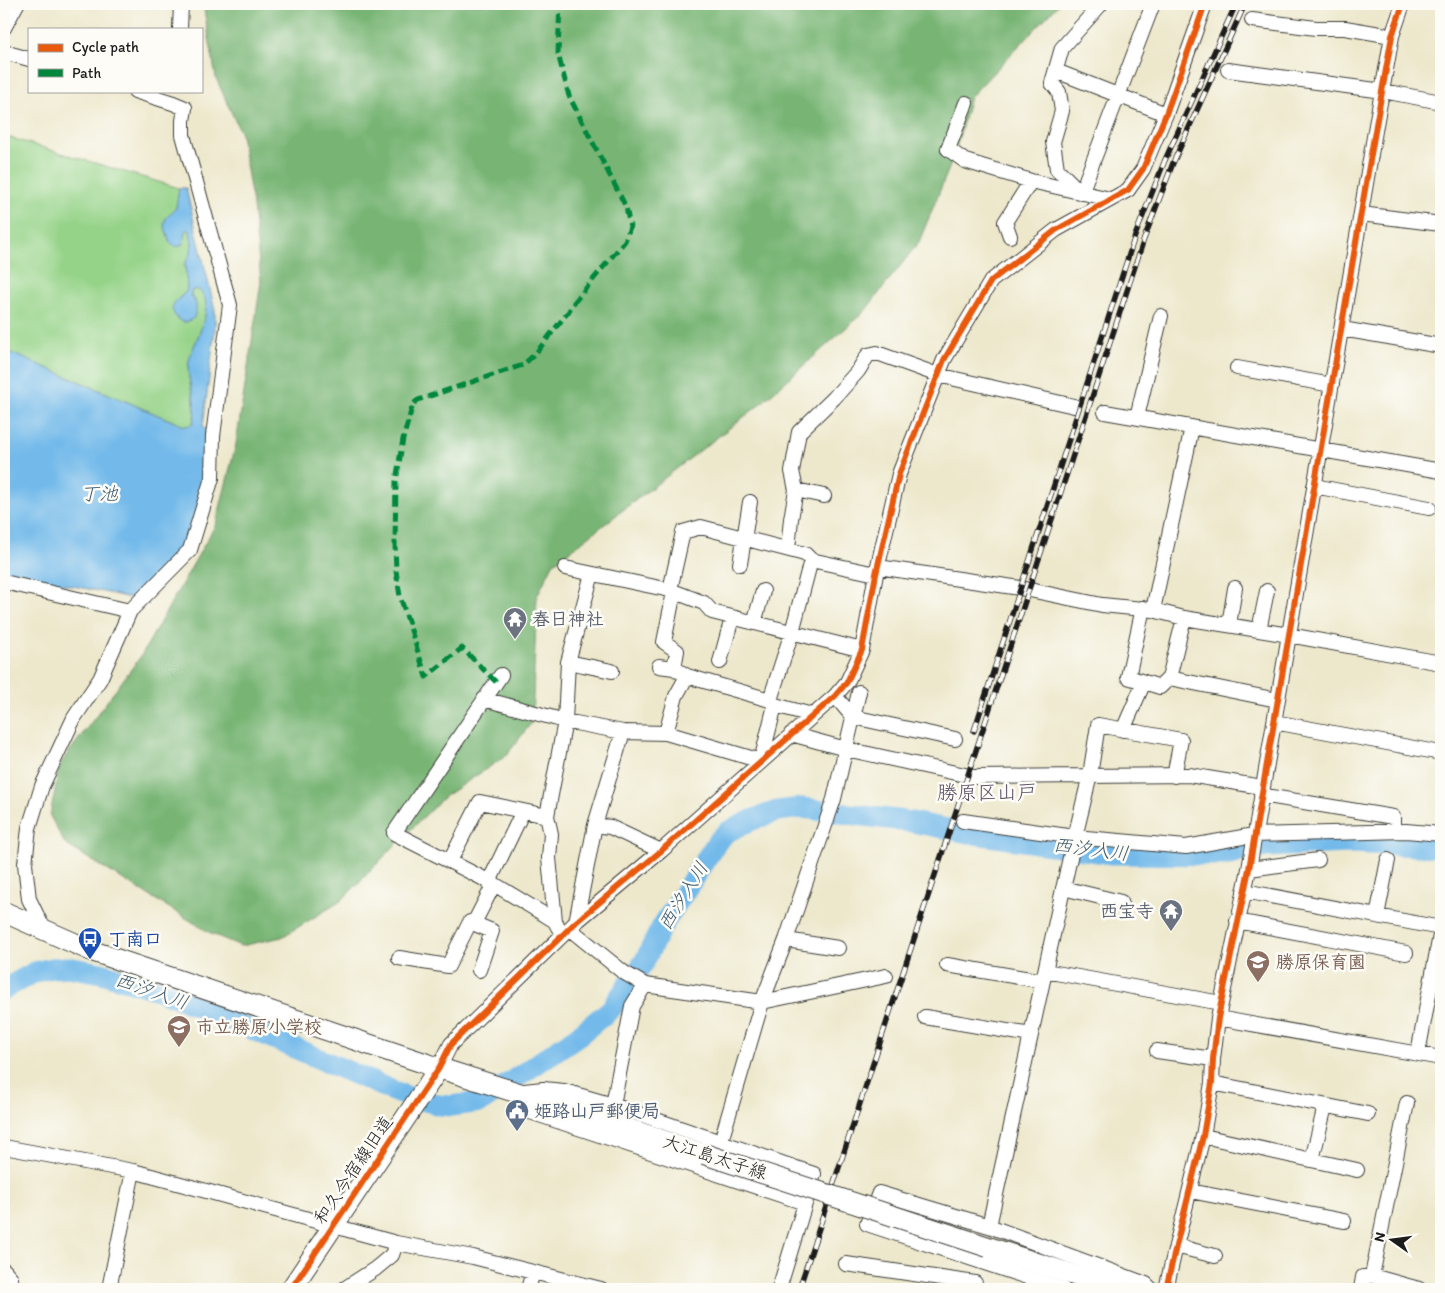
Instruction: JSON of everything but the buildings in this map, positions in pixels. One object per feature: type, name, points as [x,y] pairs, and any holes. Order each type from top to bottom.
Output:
[{"type":"main road","name":"大江島太子線","points":[[4,912],[92,951],[439,1068],[704,1154],[984,1254],[1117,1289]]},
{"type":"main road","name":"和久今宿線旧道","points":[[291,1289],[439,1068]]},
{"type":"street","points":[[4,28],[18,4]]},
{"type":"street","points":[[180,28],[181,4]]},
{"type":"street","points":[[1081,192],[1057,169],[1053,142],[1062,111],[1059,92],[1052,83],[1062,48],[1101,4]]},
{"type":"street","points":[[1081,192],[1152,4]]},
{"type":"street","points":[[439,1068],[451,1044],[570,929],[661,851],[835,696],[847,682],[862,650],[877,570],[899,474],[944,360],[991,281],[1056,230],[1128,190],[1143,169],[1166,114],[1205,4]]},
{"type":"street","points":[[1166,1289],[1203,1136],[1212,1082],[1218,1018],[1249,869],[1392,36],[1402,4]]},
{"type":"street","points":[[1252,20],[1316,28],[1345,28],[1392,36]]},
{"type":"street","points":[[4,52],[28,60]]},
{"type":"street","points":[[1228,70],[1383,91],[1441,102]]},
{"type":"street","points":[[1056,71],[1166,114]]},
{"type":"street","points":[[44,930],[29,899],[25,864],[29,828],[42,786],[74,718],[100,679],[130,611],[190,550],[212,478],[212,436],[230,305],[183,135],[185,108],[175,97],[142,92]]},
{"type":"street","points":[[966,103],[948,149],[965,161],[1031,181],[1110,199]]},
{"type":"street","points":[[1010,236],[1005,222],[1031,181]]},
{"type":"street","points":[[1362,214],[1441,224]]},
{"type":"street","points":[[1137,418],[1161,316]]},
{"type":"street","points":[[1342,329],[1441,346]]},
{"type":"street","points":[[788,549],[796,490],[792,472],[798,432],[840,391],[858,371],[868,355],[878,353],[938,375],[1074,406]]},
{"type":"street","points":[[1237,368],[1332,385]]},
{"type":"street","points":[[1105,412],[1441,470]]},
{"type":"street","points":[[1184,618],[1169,678],[1160,687],[1128,677],[1148,609],[1192,427]]},
{"type":"street","points":[[1314,486],[1429,508]]},
{"type":"street","points":[[796,490],[824,496]]},
{"type":"street","points":[[740,564],[750,502]]},
{"type":"street","points":[[674,668],[677,651],[664,642],[683,532],[701,527],[805,554],[811,560],[1020,588],[1102,604],[1148,609],[1184,618],[1441,663]]},
{"type":"street","points":[[761,761],[772,703],[811,560]]},
{"type":"street","points":[[565,568],[672,591],[704,603],[712,612],[862,650]]},
{"type":"street","points":[[555,921],[550,858],[551,834],[547,816],[565,721],[568,662],[592,574]]},
{"type":"street","points":[[4,582],[130,611]]},
{"type":"street","points":[[1229,626],[1235,588]]},
{"type":"street","points":[[754,623],[763,591]]},
{"type":"street","points":[[1259,630],[1267,591]]},
{"type":"street","points":[[720,662],[732,618]]},
{"type":"street","points":[[568,662],[612,671]]},
{"type":"street","points":[[659,666],[674,668],[688,676],[812,715]]},
{"type":"street","points":[[501,675],[394,833],[492,883],[570,929],[623,972],[645,984],[762,1002],[886,976]]},
{"type":"street","points":[[666,733],[676,696],[688,676]]},
{"type":"street","points":[[1169,678],[1277,700]]},
{"type":"street","points":[[1123,730],[1144,682]]},
{"type":"street","points":[[721,1141],[762,1002],[786,940],[834,799],[859,692]]},
{"type":"street","points":[[835,696],[853,717],[955,739]]},
{"type":"street","points":[[484,699],[565,721],[623,732],[666,733],[761,761]]},
{"type":"street","points":[[1274,722],[1441,753]]},
{"type":"street","points":[[989,1226],[1063,888],[1090,775],[1098,725],[1181,740],[1174,776]]},
{"type":"street","points":[[570,929],[594,825],[623,732]]},
{"type":"street","points":[[791,734],[974,777],[1189,775],[1393,817],[1393,831]]},
{"type":"street","points":[[450,862],[480,802],[547,816]]},
{"type":"street","points":[[474,923],[523,811]]},
{"type":"street","points":[[963,820],[1075,837],[1186,847],[1254,835],[1393,831],[1441,834]]},
{"type":"street","points":[[594,825],[610,827],[661,851]]},
{"type":"street","points":[[1249,869],[1318,860]]},
{"type":"street","points":[[1377,916],[1388,860]]},
{"type":"street","points":[[1063,888],[1121,902]]},
{"type":"street","points":[[1244,891],[1441,929],[1418,1053]]},
{"type":"street","points":[[1237,921],[1406,953]]},
{"type":"street","points":[[398,958],[448,966],[470,922],[492,931],[479,970]]},
{"type":"street","points":[[786,940],[838,948]]},
{"type":"street","points":[[947,965],[1044,976],[1221,1003]]},
{"type":"street","points":[[613,1105],[632,1006],[645,984]]},
{"type":"street","points":[[925,1017],[1031,1035]]},
{"type":"street","points":[[1218,1018],[1441,1058]]},
{"type":"street","points":[[1157,1051],[1213,1059]]},
{"type":"street","points":[[1212,1082],[1368,1114]]},
{"type":"street","points":[[779,1289],[814,1174],[613,1105],[564,1091],[543,1089],[514,1092],[524,1110],[805,1203]]},
{"type":"street","points":[[554,1121],[582,1113],[564,1091]]},
{"type":"street","points":[[1372,1276],[1407,1103]]},
{"type":"street","points":[[1312,1160],[1325,1106]]},
{"type":"street","points":[[1203,1136],[1357,1170]]},
{"type":"street","points":[[4,1147],[133,1171],[396,1243],[473,1257],[602,1289]]},
{"type":"street","points":[[109,1289],[133,1171]]},
{"type":"street","points":[[1190,1191],[1344,1221]]},
{"type":"street","points":[[1063,1289],[984,1254],[867,1224],[879,1193],[989,1226],[1146,1284],[1150,1289]]},
{"type":"street","points":[[344,1289],[375,1269],[392,1255],[396,1243]]},
{"type":"street","points":[[1176,1246],[1215,1256]]},
{"type":"street","points":[[846,1264],[974,1286],[984,1254]]},
{"type":"street","points":[[4,1270],[11,1278],[9,1289]]},
{"type":"street","points":[[528,1289],[533,1272]]},
{"type":"street","points":[[1361,1289],[1363,1277],[1372,1276],[1419,1289]]},
{"type":"green space","points":[[203,4],[1059,4],[970,97],[954,156],[919,242],[865,311],[758,406],[553,564],[537,596],[532,722],[506,756],[445,796],[341,901],[282,937],[241,946],[212,934],[65,844],[50,816],[60,764],[141,656],[216,524],[236,444],[261,282],[253,206],[241,134],[216,78]]},
{"type":"green space","points":[[4,136],[179,188],[176,208],[166,218],[164,224],[170,243],[187,228],[190,231],[191,253],[185,264],[187,287],[186,292],[178,299],[196,301],[191,296],[191,291],[197,289],[203,295],[206,302],[204,321],[188,366],[195,408],[192,425],[184,426],[4,350]]},
{"type":"water","name":"丁池","points":[[179,188],[186,188],[215,310],[215,328],[203,427],[209,432],[206,478],[187,549],[137,600],[4,572],[4,350],[184,426],[192,425],[195,408],[188,366],[204,321],[206,302],[203,295],[197,289],[191,291],[196,309],[194,318],[187,322],[182,322],[175,316],[172,309],[174,303],[186,292],[185,264],[191,253],[192,243],[190,231],[187,229],[183,244],[178,247],[170,243],[164,224],[166,218],[176,208]]},
{"type":"waterway","name":"西汐入川","points":[[4,989],[35,972],[52,968],[68,967],[101,973],[161,991],[400,1094],[439,1105],[451,1106],[481,1102],[579,1035],[611,1009],[644,962],[661,928],[717,842],[727,832],[777,811],[802,808],[912,822],[968,833],[1111,854],[1225,855],[1266,847],[1349,843],[1441,847]]},
{"type":"railway","points":[[974,731],[1135,236],[1165,160],[1236,4]]},
{"type":"railway","points":[[799,1289],[1144,239],[1173,163],[1245,4]]},
{"type":"marked path","points":[[496,682],[462,648],[426,677],[400,596],[396,571],[396,481],[403,439],[413,404],[418,400],[523,365],[535,354],[572,305],[625,241],[630,227],[626,207],[569,96],[558,54],[560,4]]},
{"type":"cycle path","points":[[291,1289],[439,1068],[451,1044],[576,922],[661,851],[835,696],[847,682],[862,650],[876,574],[899,474],[944,360],[991,281],[1056,230],[1128,190],[1143,169],[1166,114],[1205,4]]},
{"type":"cycle path","points":[[1166,1289],[1203,1136],[1212,1083],[1218,1018],[1249,869],[1392,36],[1403,4]]},
{"type":"place","name":"春日神社","points":[[515,640]]},
{"type":"place","name":"西宝寺","points":[[1171,932]]},
{"type":"place","name":"丁南口","points":[[90,960]]},
{"type":"place","name":"勝原保育園","points":[[1258,983]]},
{"type":"place","name":"市立勝原小学校","points":[[179,1048]]},
{"type":"place","name":"姫路山戸郵便局","points":[[517,1132]]},
{"type":"district","name":"勝原区山戸","points":[[987,792]]}]
